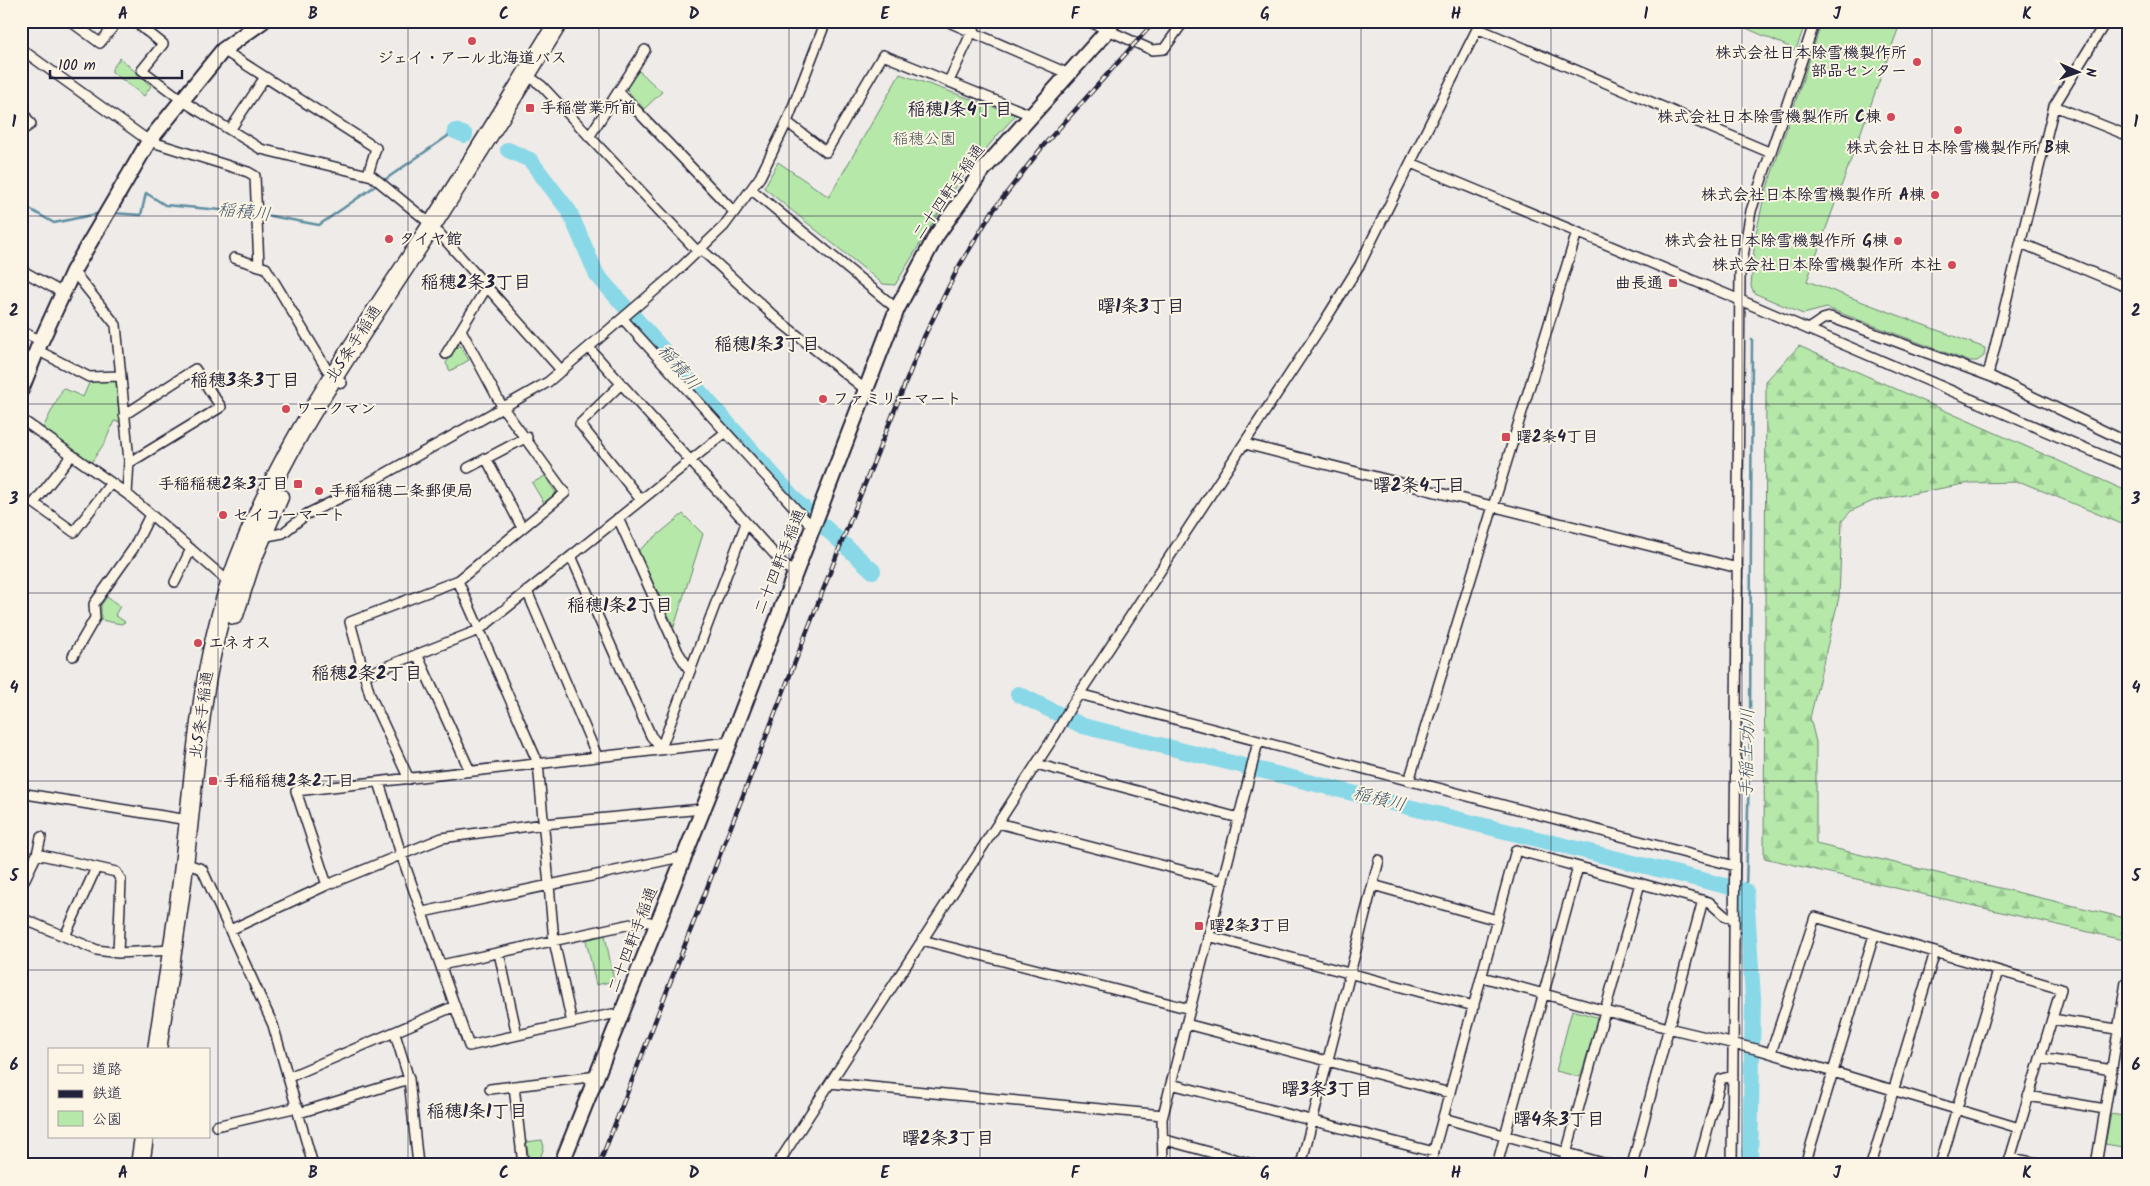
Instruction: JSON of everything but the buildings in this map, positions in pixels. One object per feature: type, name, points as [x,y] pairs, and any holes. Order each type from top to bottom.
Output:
[{"type":"highway","name":"北5条手稲通","points":[[436,229],[560,21]]},
{"type":"highway","name":"北5条手稲通","points":[[168,1048],[189,865],[188,820],[212,649],[230,584],[274,480],[303,424],[337,380],[571,21]]},
{"type":"highway","name":"北5条手稲通","points":[[157,1048],[172,950],[198,822],[223,651],[248,571],[262,537],[337,380]]},
{"type":"highway","points":[[140,1165],[144,1138]]},
{"type":"highway","points":[[152,1165],[156,1138]]},
{"type":"street","points":[[70,21],[100,44],[118,21]]},
{"type":"street","points":[[134,21],[163,44],[142,70],[182,100],[261,149],[370,175],[436,229],[488,285],[562,371]]},
{"type":"street","points":[[146,31],[155,21]]},
{"type":"street","points":[[21,390],[73,271],[149,141],[223,50],[263,21]]},
{"type":"street","points":[[262,537],[283,533],[307,514],[356,490],[548,382],[640,305],[724,226],[752,190],[787,122],[826,21]]},
{"type":"street","points":[[949,81],[977,21]]},
{"type":"street","points":[[1088,21],[1111,26],[1152,50],[1164,49],[1184,21]]},
{"type":"street","points":[[1732,1165],[1733,1076],[1736,1045],[1734,918],[1740,273],[1748,229],[1814,21]]},
{"type":"street","points":[[1988,375],[2054,106],[2106,21]]},
{"type":"street","points":[[951,23],[1069,74]]},
{"type":"street","points":[[777,1165],[1055,735],[1079,694],[1245,444],[1360,264],[1480,25],[1771,153]]},
{"type":"street","name":"二十四軒手稲通","points":[[561,1165],[622,1017],[702,809],[730,742],[897,309],[936,236],[982,170],[1111,26]]},
{"type":"street","points":[[21,49],[149,141],[248,172],[255,176],[259,266]]},
{"type":"street","points":[[223,50],[376,148],[370,175]]},
{"type":"street","points":[[589,137],[645,50]]},
{"type":"street","points":[[787,122],[826,152],[884,55],[1031,115]]},
{"type":"street","points":[[230,130],[265,77]]},
{"type":"street","points":[[534,80],[542,86],[589,137],[700,250],[778,320],[866,390]]},
{"type":"street","points":[[618,91],[734,212]]},
{"type":"street","points":[[2054,106],[2129,136]]},
{"type":"street","points":[[21,110],[31,124],[21,131]]},
{"type":"street","points":[[1411,163],[1740,300],[2129,467]]},
{"type":"street","points":[[752,190],[897,309]]},
{"type":"street","points":[[1408,781],[1577,232]]},
{"type":"street","points":[[2021,243],[2129,288]]},
{"type":"street","points":[[234,258],[266,268],[337,380]]},
{"type":"street","points":[[21,270],[63,292]]},
{"type":"street","points":[[73,271],[116,325],[129,463],[127,494]]},
{"type":"street","points":[[446,354],[488,285]]},
{"type":"street","points":[[1808,329],[1823,319],[1830,317],[1988,375],[2129,443]]},
{"type":"street","points":[[625,318],[726,432],[814,526]]},
{"type":"street","points":[[409,779],[370,695],[350,622],[458,580],[565,493],[527,438],[503,408],[461,330]]},
{"type":"street","points":[[21,331],[39,346],[88,378],[120,376]]},
{"type":"street","points":[[589,348],[786,567],[794,572]]},
{"type":"street","points":[[124,415],[195,369],[221,407],[129,463]]},
{"type":"street","points":[[621,384],[580,424],[641,500]]},
{"type":"street","points":[[21,419],[127,494],[230,584]]},
{"type":"street","points":[[365,675],[479,630],[726,432]]},
{"type":"street","points":[[468,468],[527,438]]},
{"type":"street","points":[[1245,444],[1738,568]]},
{"type":"street","points":[[72,455],[34,503],[74,532],[111,482]]},
{"type":"street","points":[[486,458],[522,528]]},
{"type":"street","points":[[73,656],[95,618],[94,604],[133,549],[150,515]]},
{"type":"street","points":[[618,518],[678,652],[690,671]]},
{"type":"street","points":[[661,748],[746,523]]},
{"type":"street","points":[[174,582],[191,549]]},
{"type":"street","points":[[571,556],[651,736],[661,748]]},
{"type":"street","points":[[458,580],[538,763],[554,941],[572,1023]]},
{"type":"street","points":[[527,591],[597,756]]},
{"type":"street","points":[[417,654],[470,771]]},
{"type":"street","points":[[1079,694],[1735,866]]},
{"type":"street","points":[[327,886],[296,791],[661,748],[730,742]]},
{"type":"street","points":[[1163,1165],[1163,1115],[1258,742]]},
{"type":"street","points":[[1036,764],[1239,818]]},
{"type":"street","points":[[379,782],[469,1046],[612,1014],[622,1017]]},
{"type":"street","points":[[26,794],[188,820]]},
{"type":"street","points":[[230,930],[327,886],[442,838],[544,824],[702,809]]},
{"type":"street","points":[[998,823],[1223,881]]},
{"type":"street","points":[[21,886],[37,854],[41,837]]},
{"type":"street","points":[[1430,1165],[1516,850],[1703,900],[1709,902],[1726,917],[1734,918]]},
{"type":"street","points":[[37,854],[116,872],[121,880],[118,953]]},
{"type":"street","points":[[423,912],[676,858],[683,859]]},
{"type":"street","points":[[1301,1165],[1379,860]]},
{"type":"street","points":[[189,865],[202,869],[273,1025],[313,1165]]},
{"type":"street","points":[[1496,1165],[1578,867]]},
{"type":"street","points":[[65,936],[96,868]]},
{"type":"street","points":[[1563,1165],[1640,883]]},
{"type":"street","points":[[1373,885],[1497,920]]},
{"type":"street","points":[[1632,1165],[1703,900]]},
{"type":"street","points":[[1771,1053],[1815,917],[2061,990],[2009,1161],[2050,1165]]},
{"type":"street","points":[[21,918],[97,950],[118,953],[172,950]]},
{"type":"street","points":[[441,965],[645,922],[658,924]]},
{"type":"street","points":[[1805,1165],[1874,935]]},
{"type":"street","points":[[1208,936],[1474,1006]]},
{"type":"street","points":[[922,940],[1190,1009]]},
{"type":"street","points":[[1871,1165],[1935,952]]},
{"type":"street","points":[[500,953],[517,1035]]},
{"type":"street","points":[[1940,1165],[1998,971]]},
{"type":"street","points":[[1482,978],[1668,1028],[1771,1053],[2019,1128]]},
{"type":"street","points":[[2096,1165],[2126,982]]},
{"type":"street","points":[[289,1077],[395,1034],[455,1006]]},
{"type":"street","points":[[2052,1019],[2129,1032]]},
{"type":"street","points":[[1186,1024],[1450,1093]]},
{"type":"street","points":[[395,1034],[409,1079],[418,1165]]},
{"type":"street","points":[[2040,1058],[2112,1070]]},
{"type":"street","points":[[490,1090],[598,1076]]},
{"type":"street","points":[[1698,1165],[1721,1079],[1733,1076]]},
{"type":"street","points":[[216,1126],[298,1110],[409,1079]]},
{"type":"street","points":[[830,1083],[1163,1115]]},
{"type":"street","points":[[1171,1084],[1434,1152]]},
{"type":"street","points":[[514,1086],[523,1165]]},
{"type":"street","points":[[2028,1096],[2106,1108]]},
{"type":"street","points":[[1443,1118],[1610,1165]]},
{"type":"street","points":[[1162,1139],[1256,1165]]},
{"type":"green space","points":[[1730,21],[1806,21],[1796,50]]},
{"type":"green space","points":[[1822,21],[1901,21],[1807,281],[1985,348],[1984,356],[1977,361],[1968,361],[1827,308],[1803,314],[1754,293],[1751,286],[1755,238],[1764,197]]},
{"type":"green space","points":[[120,58],[151,86],[144,96],[112,72]]},
{"type":"green space","points":[[639,71],[662,92],[644,109],[627,90],[627,84]]},
{"type":"green space","name":"稲穂公園","points":[[900,74],[1016,115],[954,188],[895,285],[883,284],[764,188],[778,162],[829,197]]},
{"type":"green space","points":[[459,344],[469,360],[450,371],[446,363]]},
{"type":"green space","points":[[1799,346],[2129,492],[2129,527],[2021,482],[1970,483],[1873,501],[1851,511],[1842,521],[1839,597],[1810,718],[1816,742],[1816,844],[2129,919],[2124,940],[1764,858],[1766,381]]},
{"type":"green space","points":[[114,379],[116,381],[120,422],[114,421],[105,442],[91,463],[43,428],[63,388],[83,397],[90,381]]},
{"type":"green space","points":[[545,476],[556,493],[544,503],[532,483]]},
{"type":"green space","points":[[683,514],[703,534],[674,627],[638,551]]},
{"type":"green space","points":[[107,597],[120,606],[115,615],[125,622],[121,624],[101,620],[101,605]]},
{"type":"green space","points":[[605,935],[614,981],[596,985],[586,940]]},
{"type":"green space","points":[[1572,1010],[1596,1017],[1597,1024],[1580,1077],[1556,1071]]},
{"type":"green space","points":[[2111,1114],[2129,1117],[2129,1148],[2105,1144]]},
{"type":"green space","points":[[542,1140],[544,1147],[538,1165],[530,1165],[526,1142]]},
{"type":"waterway","name":"稲積川","points":[[383,181],[455,131]]},
{"type":"waterway","name":"稲積川","points":[[455,131],[465,135]]},
{"type":"waterway","name":"稲積川","points":[[508,150],[530,160],[569,211],[597,275],[798,503],[873,571]]},
{"type":"waterway","name":"稲積川","points":[[260,214],[319,225],[378,184]]},
{"type":"waterway","name":"稲積川","points":[[112,213],[141,215],[146,193],[165,205],[254,213]]},
{"type":"waterway","name":"稲積川","points":[[21,204],[54,223],[101,213]]},
{"type":"waterway","name":"手稲土功川","points":[[1746,891],[1750,728],[1752,340]]},
{"type":"waterway","name":"稲積川","points":[[1018,694],[1083,726],[1746,891],[1753,998],[1750,1165]]},
{"type":"railway","points":[[599,1165],[850,521],[924,337],[958,268],[992,212],[1043,146],[1155,21]]},
{"type":"place","name":"ジェイ・アール北海道バス","points":[[472,41]]},
{"type":"place","name":"株式会社日本除雪機製作所 部品センター","points":[[1917,62]]},
{"type":"place","name":"手稲営業所前","points":[[530,108]]},
{"type":"place","name":"株式会社日本除雪機製作所 C棟","points":[[1891,117]]},
{"type":"place","name":"株式会社日本除雪機製作所 B棟","points":[[1958,130]]},
{"type":"place","name":"株式会社日本除雪機製作所 A棟","points":[[1935,195]]},
{"type":"place","name":"タイヤ館","points":[[389,239]]},
{"type":"place","name":"株式会社日本除雪機製作所 G棟","points":[[1898,241]]},
{"type":"place","name":"株式会社日本除雪機製作所 本社","points":[[1952,265]]},
{"type":"place","name":"曲長通","points":[[1673,283]]},
{"type":"place","name":"ファミリーマート","points":[[823,399]]},
{"type":"place","name":"ワークマン","points":[[286,409]]},
{"type":"place","name":"曙2条4丁目","points":[[1506,437]]},
{"type":"place","name":"手稲稲穂2条3丁目","points":[[298,484]]},
{"type":"place","name":"手稲稲穂二条郵便局","points":[[319,491]]},
{"type":"place","name":"セイコーマート","points":[[223,515]]},
{"type":"place","name":"エネオス","points":[[198,643]]},
{"type":"place","name":"手稲稲穂2条2丁目","points":[[213,781]]},
{"type":"place","name":"曙2条3丁目","points":[[1199,926]]},
{"type":"district","name":"稲穂1条4丁目","points":[[960,110]]},
{"type":"district","name":"稲穂2条3丁目","points":[[476,283]]},
{"type":"district","name":"曙1条3丁目","points":[[1141,307]]},
{"type":"district","name":"稲穂1条3丁目","points":[[767,345]]},
{"type":"district","name":"稲穂3条3丁目","points":[[245,381]]},
{"type":"district","name":"曙2条4丁目","points":[[1419,486]]},
{"type":"district","name":"稲穂1条2丁目","points":[[620,606]]},
{"type":"district","name":"稲穂2条2丁目","points":[[367,674]]},
{"type":"district","name":"曙3条3丁目","points":[[1327,1090]]},
{"type":"district","name":"稲穂1条1丁目","points":[[477,1112]]},
{"type":"district","name":"曙4条3丁目","points":[[1559,1120]]},
{"type":"district","name":"曙2条3丁目","points":[[948,1139]]}]
